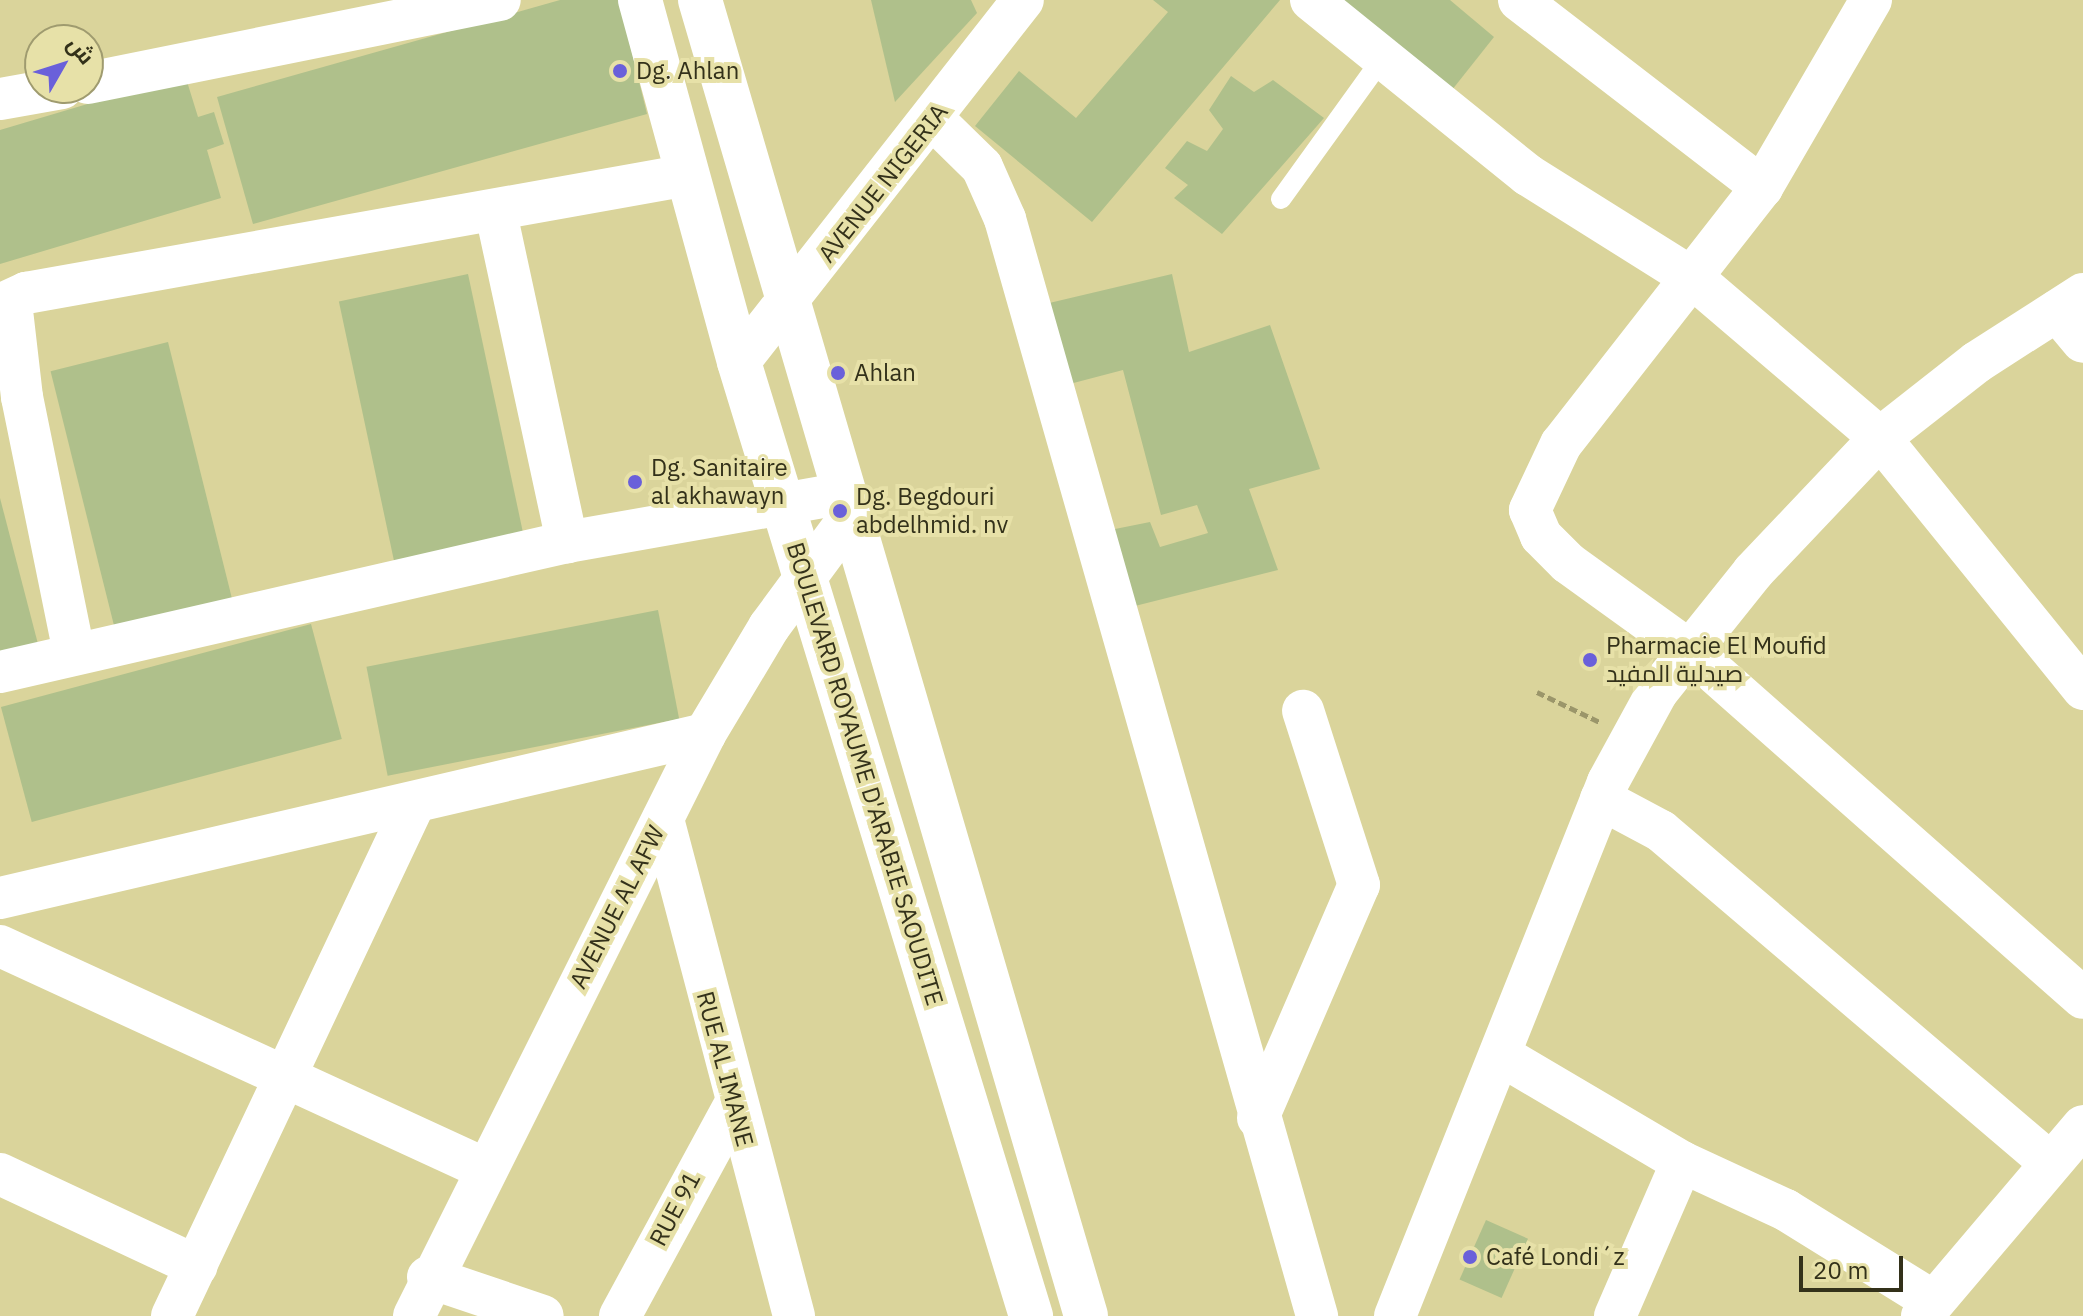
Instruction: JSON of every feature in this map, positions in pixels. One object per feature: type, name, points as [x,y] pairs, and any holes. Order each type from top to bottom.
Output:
[{"type":"main road","name":"BOULEVARD ROYAUME D'ARABIE SAOUDITE","points":[[640,0],[739,362],[1031,1316]]},
{"type":"main road","points":[[700,0],[791,298],[847,505],[1086,1316]]},
{"type":"street","points":[[104,79],[382,12],[500,0]]},
{"type":"street","name":"AVENUE NIGERIA","points":[[739,362],[934,120],[1023,0]]},
{"type":"street","points":[[1311,0],[1528,175],[1694,279],[1880,438],[2083,689]]},
{"type":"street","points":[[1519,0],[1762,187]]},
{"type":"street","points":[[1871,0],[1762,187],[1694,279],[1561,444],[1530,510],[1541,536],[1568,563],[1690,651],[2083,998]]},
{"type":"street","points":[[0,99],[24,95]]},
{"type":"street","points":[[934,120],[982,167],[1005,219],[1258,1118],[1317,1316]]},
{"type":"street","points":[[74,653],[6,304],[26,293],[496,213],[688,175]]},
{"type":"street","points":[[496,213],[567,542]]},
{"type":"street","points":[[1395,1316],[1502,1056],[1601,799],[1630,736],[1690,651],[1753,572],[1880,438],[1977,362],[2074,315]]},
{"type":"street","points":[[0,672],[567,542],[784,507],[847,505]]},
{"type":"street","name":"AVENUE AL AFW","points":[[414,1316],[455,1295],[483,1168],[705,734],[847,505]]},
{"type":"street","points":[[1258,1118],[1359,885],[1303,711]]},
{"type":"street","points":[[0,898],[705,734]]},
{"type":"street","points":[[1601,799],[1661,831],[2048,1161]]},
{"type":"street","points":[[172,1316],[414,804]]},
{"type":"street","name":"RUE AL IMANE","points":[[663,819],[735,1104],[794,1316]]},
{"type":"street","points":[[0,946],[483,1168]]},
{"type":"street","points":[[1502,1056],[1682,1162],[1737,1183],[1926,1308],[2048,1161],[2083,1126]]},
{"type":"street","name":"RUE 91","points":[[620,1316],[735,1104]]},
{"type":"street","points":[[1615,1316],[1682,1162]]},
{"type":"street","points":[[0,1174],[196,1266]]},
{"type":"street","points":[[455,1295],[543,1316]]},
{"type":"lane","points":[[1281,199],[1382,59]]},
{"type":"path","points":[[1537,692],[1630,736]]},
{"type":"building","points":[[560,0],[619,0],[647,114],[253,224],[217,97]]},
{"type":"building","points":[[871,0],[971,0],[977,13],[895,102]]},
{"type":"building","points":[[1153,0],[1280,0],[1092,222],[975,126],[1019,71],[1076,118],[1168,12]]},
{"type":"building","points":[[1327,0],[1450,0],[1494,37],[1448,95]]},
{"type":"building","points":[[185,75],[198,117],[214,112],[224,144],[207,150],[221,198],[0,264],[0,130],[87,104],[104,104],[104,99]]},
{"type":"building","points":[[1231,76],[1254,92],[1273,80],[1324,118],[1222,234],[1174,198],[1188,185],[1165,168],[1187,141],[1207,151],[1223,129],[1209,110]]},
{"type":"building","points":[[468,274],[525,541],[396,568],[339,301]]},
{"type":"building","points":[[1172,274],[1189,352],[1270,325],[1320,469],[1249,489],[1278,570],[1127,608],[1110,530],[1150,522],[1160,547],[1208,533],[1197,505],[1161,515],[1123,370],[1062,386],[1045,304]]},
{"type":"building","points":[[168,342],[233,601],[115,630],[51,371]]},
{"type":"building","points":[[0,498],[38,644],[0,654]]},
{"type":"building","points":[[658,610],[679,719],[388,776],[366,667]]},
{"type":"building","points":[[311,624],[342,739],[32,822],[1,707]]},
{"type":"building","points":[[1486,1220],[1528,1239],[1502,1298],[1460,1279]]},
{"type":"place","name":"Dg. Ahlan","points":[[620,71]]},
{"type":"place","name":"Ahlan","points":[[838,373]]},
{"type":"place","name":"Dg. Sanitaire al akhawayn","points":[[635,482]]},
{"type":"place","name":"Dg. Begdouri abdelhmid. nv","points":[[840,511]]},
{"type":"place","name":"Pharmacie El Moufid صيدلية المفيد","points":[[1590,660]]},
{"type":"place","name":"Café Londi´z","points":[[1470,1257]]}]
